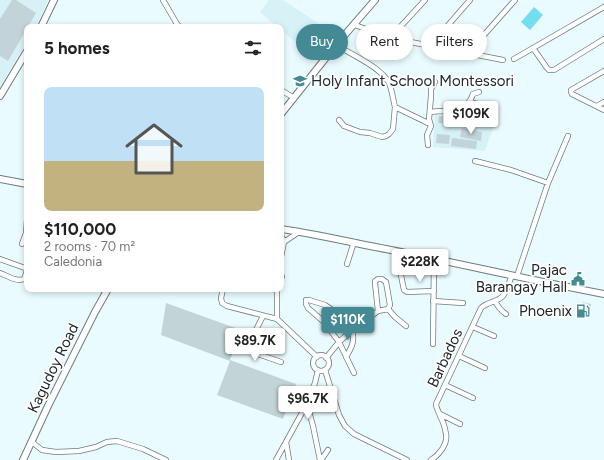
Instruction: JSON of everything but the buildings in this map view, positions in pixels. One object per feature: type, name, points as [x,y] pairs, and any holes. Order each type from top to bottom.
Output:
[{"type":"street","points":[[42,24],[54,0]]},
{"type":"street","points":[[163,0],[176,24]]},
{"type":"street","points":[[348,32],[375,0]]},
{"type":"street","points":[[403,24],[425,0]]},
{"type":"street","points":[[449,24],[470,0]]},
{"type":"street","points":[[487,32],[515,0]]},
{"type":"street","points":[[514,59],[604,7]]},
{"type":"street","points":[[533,48],[547,68],[549,70],[554,70],[604,39]]},
{"type":"street","points":[[339,120],[344,126],[360,132],[370,133],[382,137],[389,134],[393,129],[395,107],[390,84],[386,78],[373,66],[348,52]]},
{"type":"street","points":[[0,96],[24,56]]},
{"type":"street","points":[[487,57],[503,60]]},
{"type":"street","points":[[284,110],[324,60]]},
{"type":"street","points":[[604,71],[571,92],[572,94],[604,110]]},
{"type":"street","points":[[428,145],[427,132],[430,129],[429,118],[431,87],[435,82]]},
{"type":"street","points":[[284,92],[294,98]]},
{"type":"street","points":[[430,112],[454,112],[457,108],[470,102],[473,94],[479,92]]},
{"type":"street","points":[[470,102],[481,105]]},
{"type":"street","points":[[597,106],[604,102]]},
{"type":"street","points":[[395,107],[430,124]]},
{"type":"street","name":"Barbados","points":[[431,460],[438,454],[444,445],[446,435],[440,414],[436,408],[436,404],[481,308],[503,296],[514,276],[548,182],[568,136]]},
{"type":"street","points":[[475,161],[511,170],[548,182]]},
{"type":"street","points":[[0,179],[24,183]]},
{"type":"street","points":[[284,230],[354,242],[604,294]]},
{"type":"street","points":[[284,242],[299,232]]},
{"type":"street","points":[[22,244],[24,238]]},
{"type":"street","points":[[347,264],[354,242]]},
{"type":"street","points":[[396,251],[404,290],[407,292],[434,291]]},
{"type":"street","points":[[0,259],[24,268]]},
{"type":"street","points":[[434,259],[434,344]]},
{"type":"street","points":[[0,273],[17,280],[21,281],[24,279]]},
{"type":"street","points":[[378,311],[375,283],[378,279],[382,279],[386,282],[390,305],[388,309]]},
{"type":"street","name":"Kagudoy Road","points":[[23,460],[48,406],[106,292]]},
{"type":"street","points":[[222,292],[222,303],[226,306],[277,319],[317,357],[322,356],[328,360],[328,367],[325,370],[321,371],[315,367],[314,364],[317,357]]},
{"type":"street","points":[[276,292],[277,319]]},
{"type":"street","points":[[324,322],[331,312],[331,309],[325,305],[306,300],[308,308],[324,322],[340,342],[354,373]]},
{"type":"street","points":[[495,301],[498,308],[506,314]]},
{"type":"street","points":[[433,302],[463,303]]},
{"type":"street","points":[[326,358],[352,330],[378,311],[388,309]]},
{"type":"street","points":[[388,309],[406,326]]},
{"type":"street","points":[[262,316],[249,344],[249,349],[252,352],[281,362]]},
{"type":"street","points":[[472,327],[494,336]]},
{"type":"street","points":[[346,357],[351,348],[354,337],[352,330]]},
{"type":"street","points":[[459,356],[485,368]]},
{"type":"street","points":[[276,460],[307,404],[318,370]]},
{"type":"street","points":[[325,370],[339,415],[345,426],[354,434],[407,460]]},
{"type":"street","points":[[445,385],[473,398]]},
{"type":"street","points":[[307,404],[321,460]]},
{"type":"street","points":[[440,414],[460,424]]},
{"type":"street","points":[[32,442],[42,450],[56,452],[79,451],[96,447],[106,442],[117,441],[143,449],[166,460]]},
{"type":"street","points":[[286,441],[289,460]]},
{"type":"street","points":[[321,460],[328,450]]},
{"type":"shaded area","points":[[0,0],[48,0],[37,24],[24,24],[24,47],[0,87]]},
{"type":"shaded area","points":[[269,0],[283,0],[319,24],[296,24],[296,43],[284,33],[284,24],[274,24],[260,12]]},
{"type":"shaded area","points":[[534,7],[543,15],[530,30],[521,22]]},
{"type":"shaded area","points":[[435,115],[497,117],[485,151],[433,147]]},
{"type":"place","name":"Holy Infant School Montessori","points":[[300,81]]},
{"type":"place","name":"Pajac Barangay Hall","points":[[578,279]]},
{"type":"place","name":"Phoenix","points":[[583,311]]}]
